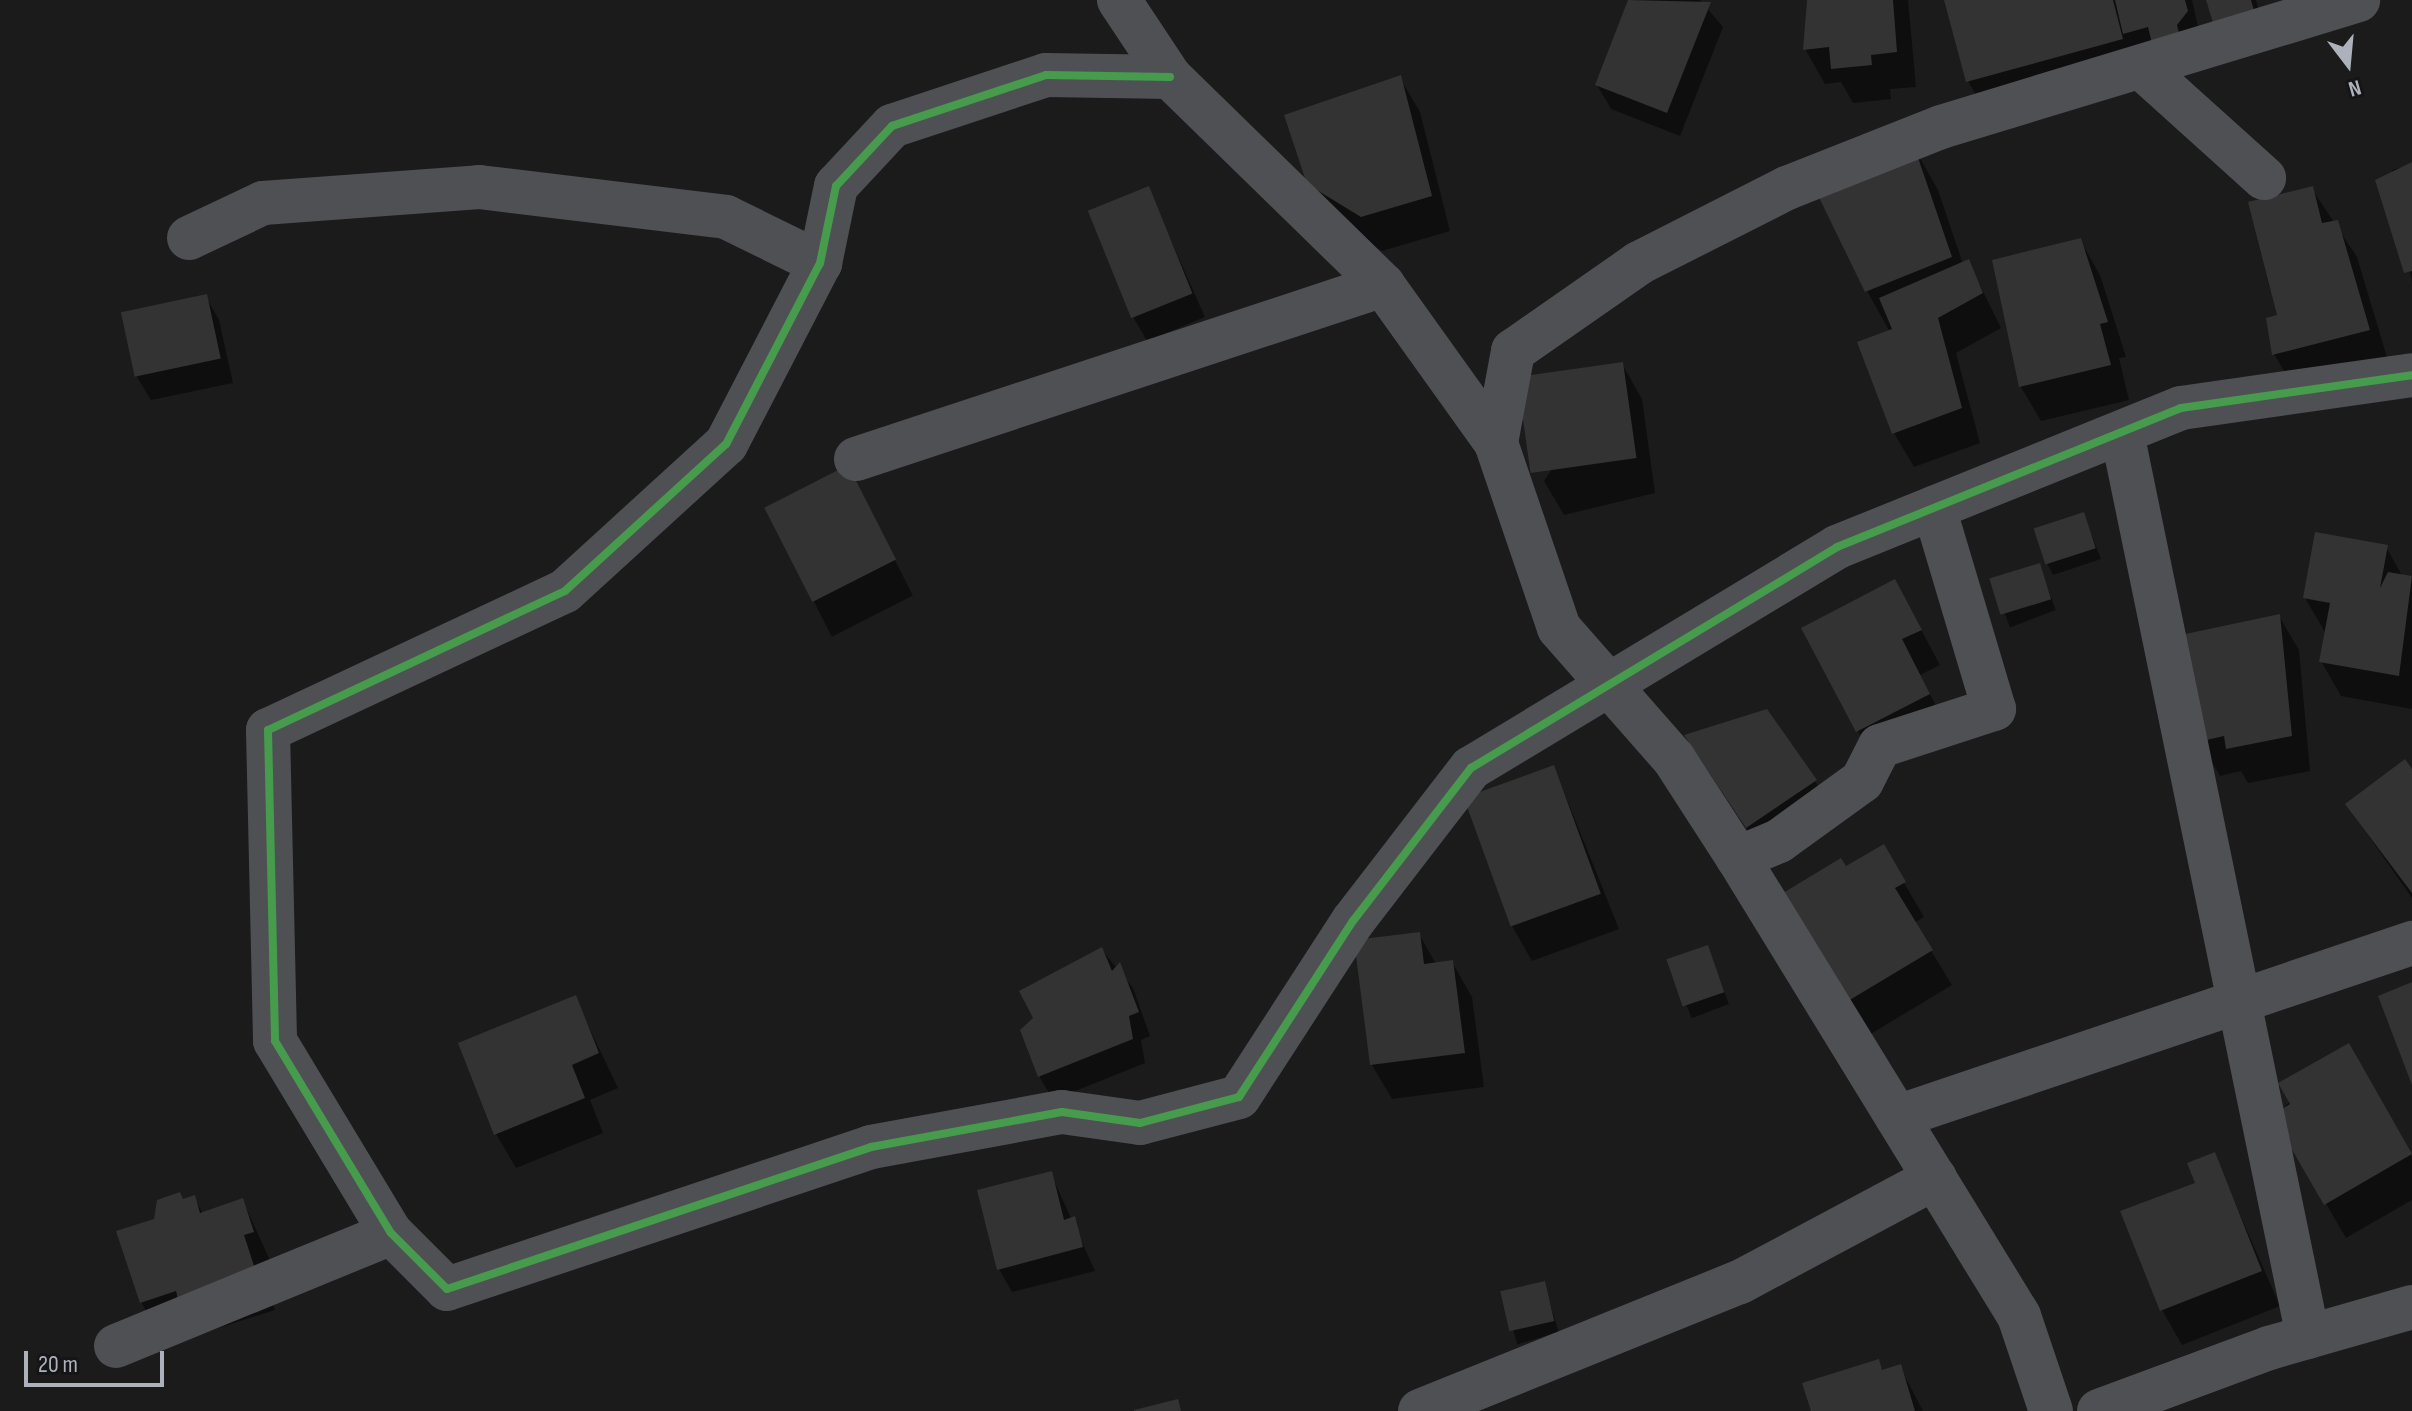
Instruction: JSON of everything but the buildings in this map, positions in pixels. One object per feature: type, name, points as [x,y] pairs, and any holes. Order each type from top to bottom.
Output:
[{"type":"street","points":[[1119,0],[1170,77],[1383,285],[1496,443],[1559,628],[1611,683],[1674,759],[1738,858],[2019,1316],[2051,1411]]},
{"type":"street","points":[[1496,443],[1513,351],[1639,263],[1787,188],[1941,127],[2143,69],[2358,0]]},
{"type":"street","points":[[2143,69],[2264,178]]},
{"type":"street","points":[[1170,77],[1046,75],[892,126],[836,186],[820,263],[726,444],[565,591],[268,730],[275,1041],[391,1233],[447,1289],[871,1147],[1062,1112],[1140,1123],[1239,1097],[1353,921],[1471,768],[1837,547],[2181,408],[2412,375]]},
{"type":"street","points":[[189,238],[263,203],[479,187],[726,217],[820,263]]},
{"type":"street","points":[[856,459],[1383,285]]},
{"type":"street","points":[[2122,433],[2308,1337]]},
{"type":"street","points":[[1738,858],[1779,841],[1862,781],[1880,746],[1994,709],[1934,508]]},
{"type":"street","points":[[1897,1117],[2412,943]]},
{"type":"street","points":[[1420,1411],[1740,1282],[1935,1178]]},
{"type":"street","points":[[116,1346],[391,1233]]},
{"type":"street","points":[[2099,1411],[2308,1337],[2412,1307]]},
{"type":"cycle path","points":[[1170,77],[1046,75],[892,126],[836,186],[820,263],[726,444],[565,591],[268,730],[275,1041],[391,1233],[447,1289],[871,1147],[1062,1112],[1140,1123],[1239,1097],[1353,921],[1471,768],[1837,547],[2181,408],[2412,375]]}]
